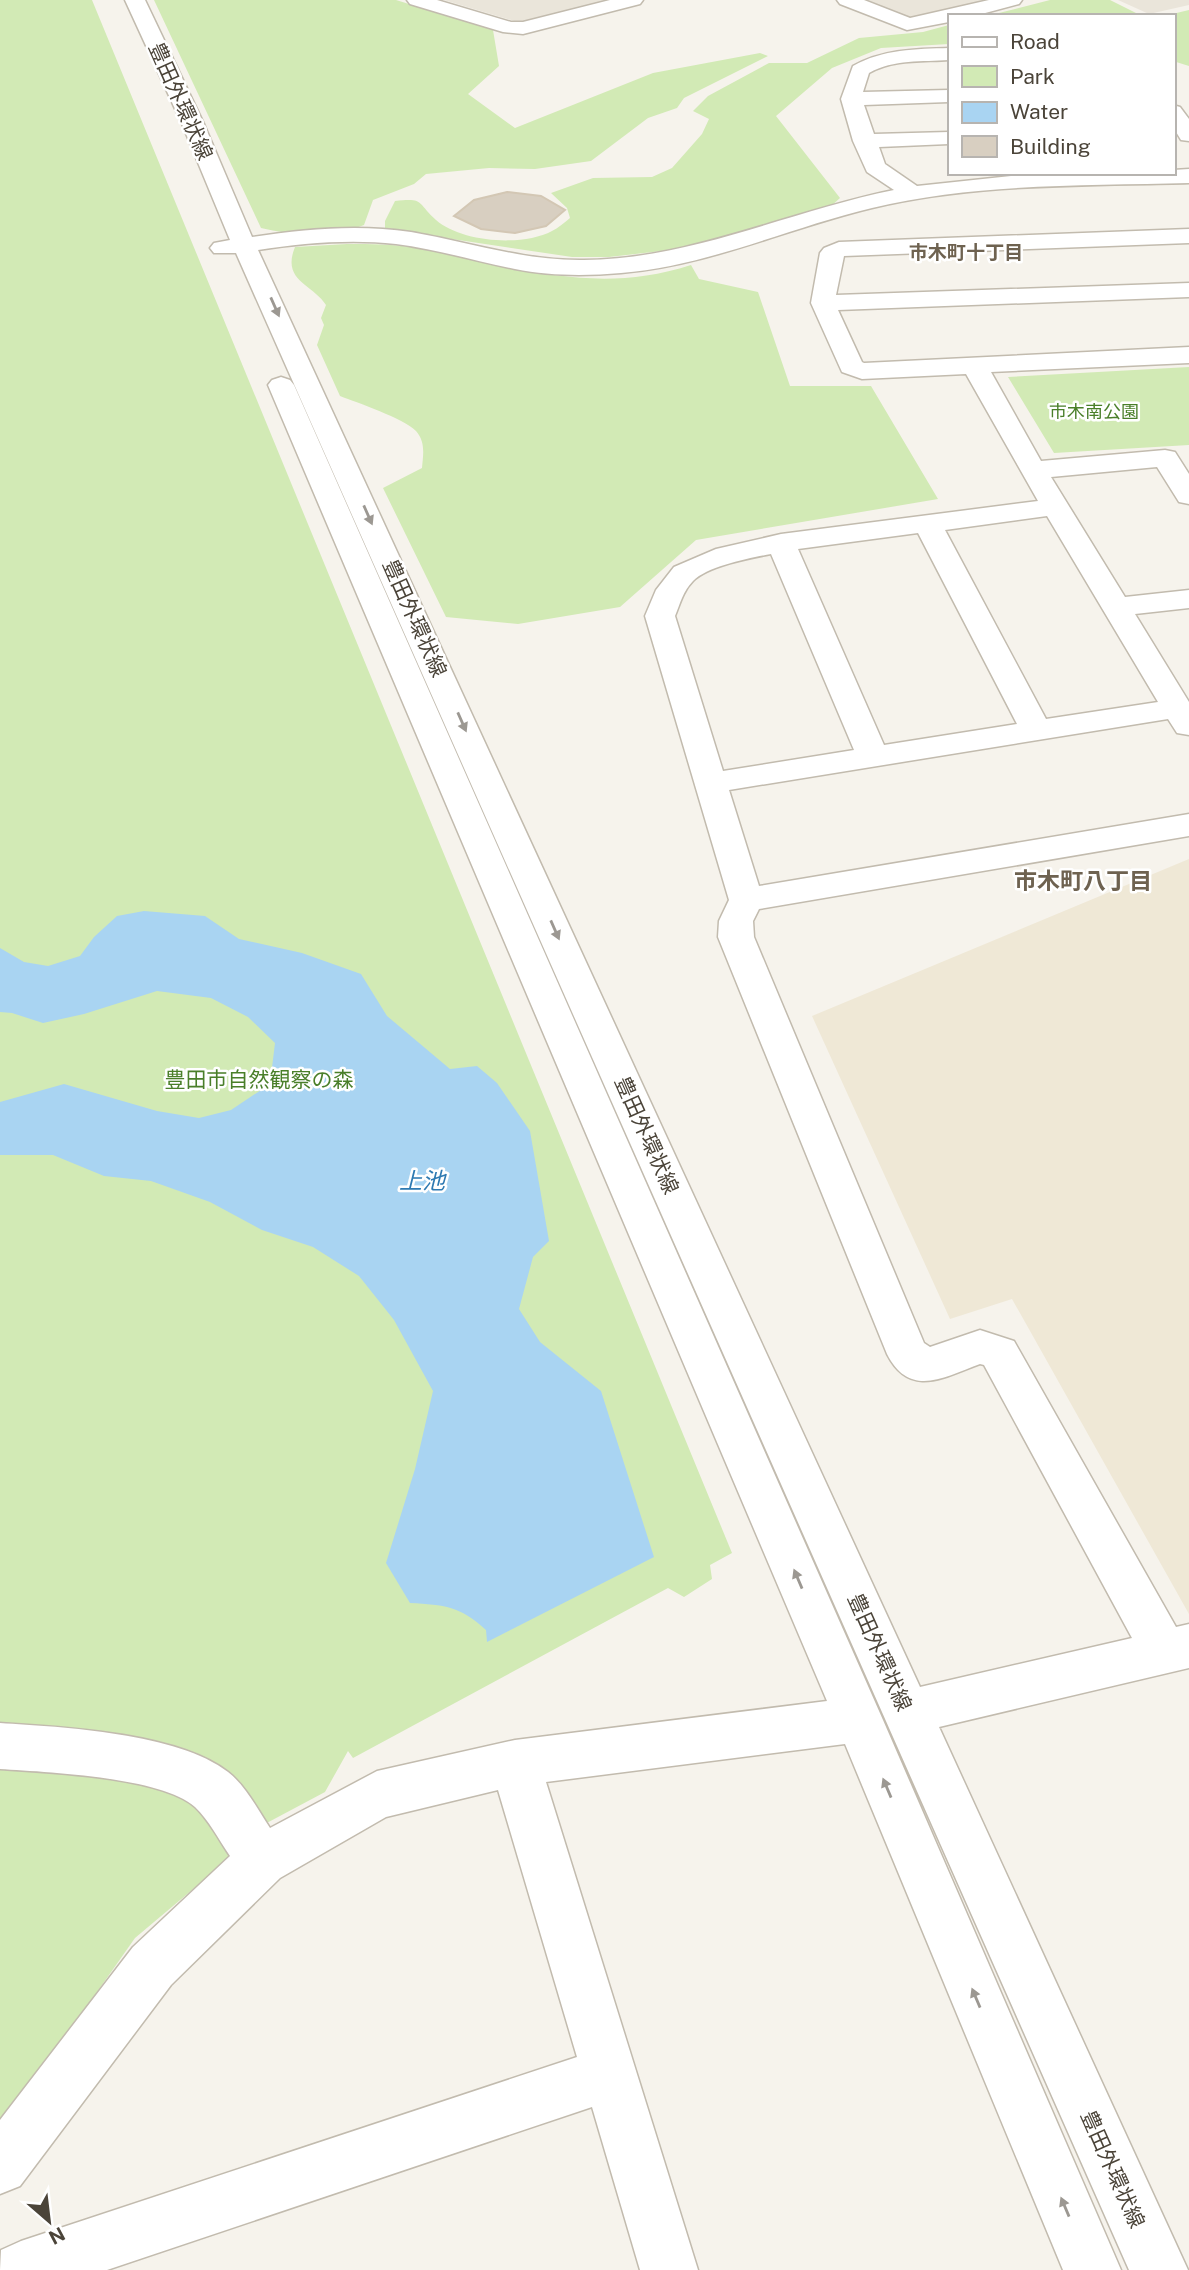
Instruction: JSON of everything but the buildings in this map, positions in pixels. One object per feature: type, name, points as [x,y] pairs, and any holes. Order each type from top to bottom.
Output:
[{"type":"street","name":"豊田外環状線","points":[[111,0],[233,246],[908,1712],[1159,2270]]},
{"type":"street","name":"豊田外環状線","points":[[135,0],[233,246],[1092,2270]]},
{"type":"street","points":[[417,0],[510,28],[523,28],[633,0]]},
{"type":"street","points":[[848,0],[876,5],[912,25],[948,16]]},
{"type":"street","points":[[956,14],[1012,0]]},
{"type":"street","points":[[464,14],[498,6]]},
{"type":"street","points":[[912,192],[875,167],[851,99],[860,70],[870,63],[900,57],[948,54]]},
{"type":"street","points":[[851,99],[948,96]]},
{"type":"street","points":[[1175,115],[1184,132]]},
{"type":"street","points":[[864,141],[948,138]]},
{"type":"street","points":[[233,246],[318,234],[370,234],[431,243],[537,265],[577,268],[625,266],[672,258],[912,192],[997,182],[1189,176]]},
{"type":"street","points":[[1189,236],[839,249],[832,253],[823,303],[851,367],[862,371],[1189,355]]},
{"type":"street","points":[[823,303],[1189,290]]},
{"type":"street","points":[[711,783],[1036,730],[1183,718],[1114,607],[974,365]]},
{"type":"street","points":[[1033,470],[1165,458],[1189,496]]},
{"type":"street","points":[[908,1712],[1177,1650],[999,1353],[980,1347],[924,1366],[908,1354],[736,937],[736,922],[746,900],[661,624],[661,611],[671,590],[684,573],[726,555],[782,543],[1056,507]]},
{"type":"street","points":[[927,523],[1036,730]]},
{"type":"street","points":[[782,543],[873,757]]},
{"type":"street","points":[[1114,607],[1189,599]]},
{"type":"street","points":[[746,900],[1189,825]]},
{"type":"street","points":[[0,2166],[152,1966],[262,1860],[377,1795],[515,1763],[859,1720]]},
{"type":"street","points":[[0,1746],[73,1750],[178,1772],[211,1789],[262,1860]]},
{"type":"street","points":[[515,1763],[669,2270]]},
{"type":"street","points":[[21,2270],[609,2074]]},
{"type":"shaded area","points":[[444,0],[614,0],[521,23]]},
{"type":"shaded area","points":[[862,0],[1023,0],[922,20],[906,20]]},
{"type":"shaded area","points":[[1118,0],[1189,0],[1189,5],[1149,14]]},
{"type":"shaded area","points":[[1189,859],[1189,1614],[1012,1299],[950,1319],[812,1016]]},
{"type":"green space","name":"豊田市自然観察の森","points":[[0,0],[92,0],[732,1553],[710,1565],[712,1579],[684,1597],[668,1588],[353,1758],[348,1751],[325,1792],[263,1825],[0,1736]]},
{"type":"green space","points":[[154,0],[396,0],[493,30],[499,66],[468,94],[515,128],[653,73],[760,53],[768,56],[684,98],[677,108],[648,118],[591,161],[535,169],[489,168],[426,174],[414,184],[373,200],[364,225],[339,232],[286,233],[261,228]]},
{"type":"green space","points":[[1050,0],[1110,0],[1138,14],[995,14]]},
{"type":"green space","points":[[1189,10],[1189,66],[1175,62],[1175,14],[1172,14]]},
{"type":"green space","points":[[948,25],[948,44],[881,48],[832,68],[776,116],[840,198],[830,207],[679,249],[609,257],[572,257],[385,229],[385,221],[395,201],[411,200],[419,203],[436,220],[460,233],[492,240],[539,236],[554,230],[570,218],[567,208],[551,193],[593,178],[652,177],[672,168],[702,134],[709,119],[693,111],[708,96],[769,63],[807,63],[859,38],[923,32]]},
{"type":"green space","points":[[347,244],[408,247],[553,275],[586,278],[655,274],[691,265],[699,279],[758,292],[790,386],[871,386],[938,499],[696,540],[620,607],[518,624],[446,617],[383,488],[422,468],[421,440],[416,431],[401,421],[340,396],[317,345],[324,325],[321,318],[326,305],[300,281],[292,267],[295,247]]},
{"type":"green space","name":"市木南公園","points":[[1189,367],[1189,445],[1054,453],[1008,377]]},
{"type":"green space","points":[[71,1760],[210,1803],[236,1853],[135,1938],[0,2130],[0,1767]]},
{"type":"water","name":"上池","points":[[144,911],[205,916],[239,939],[302,953],[361,974],[387,1016],[450,1069],[477,1066],[497,1083],[530,1131],[549,1241],[533,1257],[519,1309],[540,1342],[601,1391],[654,1557],[487,1642],[486,1630],[460,1611],[443,1606],[410,1603],[386,1563],[415,1469],[433,1391],[394,1320],[359,1276],[313,1247],[262,1230],[210,1202],[151,1181],[104,1176],[53,1155],[0,1155],[0,1102],[64,1084],[157,1111],[199,1118],[231,1110],[270,1084],[275,1043],[248,1017],[211,998],[157,991],[84,1014],[43,1023],[0,1012],[0,948],[24,962],[48,966],[80,956],[94,937],[117,916]]},
{"type":"district","name":"市木町十丁目","points":[[966,252]]},
{"type":"district","name":"市木町八丁目","points":[[1083,880]]}]
